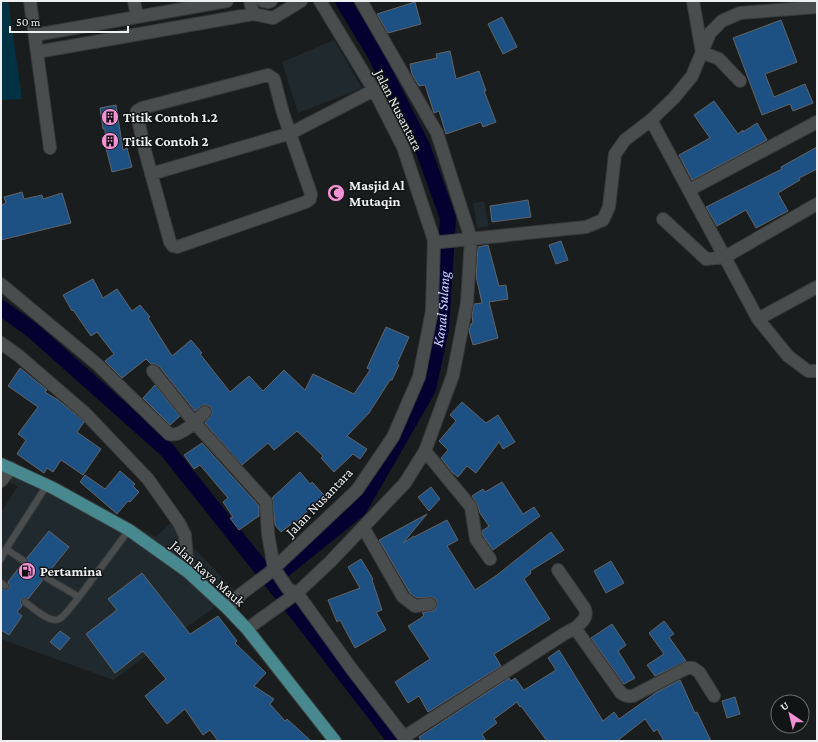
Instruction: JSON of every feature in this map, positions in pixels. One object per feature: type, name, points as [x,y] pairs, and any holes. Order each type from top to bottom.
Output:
[{"type":"main road","name":"Jalan Raya Mauk","points":[[6,466],[47,485],[129,530],[188,572],[227,608],[252,625],[335,741]]},
{"type":"street","points":[[30,1],[50,148]]},
{"type":"street","points":[[134,1],[137,16]]},
{"type":"street","points":[[35,35],[227,1]]},
{"type":"street","points":[[250,1],[253,14]]},
{"type":"street","points":[[263,1],[271,1]]},
{"type":"street","points":[[37,52],[253,14],[273,18],[301,1]]},
{"type":"street","name":"Jalan Nusantara","points":[[227,608],[241,594],[273,571],[357,490],[393,437],[419,378],[432,311],[437,241],[404,147],[374,90],[320,1]]},
{"type":"street","points":[[252,625],[330,562],[405,483],[424,451],[453,375],[467,303],[468,240],[437,133],[361,1]]},
{"type":"street","points":[[693,1],[702,52]]},
{"type":"street","points":[[437,241],[468,240],[586,227],[603,220],[609,207],[615,154],[625,140],[651,120],[674,98],[692,76],[710,33],[722,21],[740,13],[817,7]]},
{"type":"street","points":[[702,52],[719,59],[740,82]]},
{"type":"street","points":[[268,75],[274,79],[283,113],[311,194],[308,200],[177,247],[173,246],[170,242],[151,174],[137,111],[142,108],[268,75]]},
{"type":"street","points":[[151,174],[290,133],[374,90]]},
{"type":"street","points":[[651,120],[758,319],[788,356],[808,371],[817,371]]},
{"type":"street","points":[[689,190],[817,122]]},
{"type":"street","points":[[663,219],[706,259],[725,257],[817,204]]},
{"type":"street","points":[[1,284],[98,364],[169,434],[178,434],[205,412]]},
{"type":"street","points":[[758,319],[817,287]]},
{"type":"street","points":[[1,343],[19,356],[85,413],[148,479],[179,522],[185,535],[188,572]]},
{"type":"street","points":[[153,371],[194,422],[266,502],[268,534],[273,571],[292,593],[405,739],[498,676],[575,628],[584,620],[586,613],[585,609],[558,570]]},
{"type":"street","points":[[424,451],[471,507],[476,539],[490,559]]},
{"type":"street","points":[[1,481],[6,466]]},
{"type":"street","points":[[363,527],[404,597],[415,606],[430,604]]},
{"type":"street","points":[[575,628],[621,693],[626,696],[634,696],[687,668],[692,668],[699,672],[714,696]]},
{"type":"lane","points":[[1,559],[6,548],[47,485]]},
{"type":"lane","points":[[25,602],[49,619],[59,619],[79,597],[129,530]]},
{"type":"lane","points":[[6,548],[24,562]]},
{"type":"lane","points":[[45,577],[79,597]]},
{"type":"shaded area","points":[[1,1],[8,1],[22,99],[1,100]]},
{"type":"shaded area","points":[[334,40],[362,88],[298,113],[282,62]]},
{"type":"shaded area","points":[[484,201],[489,226],[477,228],[473,203]]},
{"type":"shaded area","points":[[1,460],[156,537],[170,523],[236,592],[113,680],[1,639],[1,512],[18,486],[1,478]]},
{"type":"building","points":[[415,2],[421,24],[388,33],[377,14]]},
{"type":"building","points":[[502,17],[517,47],[503,54],[488,24]]},
{"type":"building","points":[[781,20],[797,62],[765,74],[774,97],[805,84],[813,103],[793,111],[790,104],[762,115],[733,38]]},
{"type":"building","points":[[450,51],[456,79],[479,71],[486,91],[484,91],[496,122],[483,127],[481,122],[446,134],[439,111],[434,113],[425,85],[419,86],[412,74],[410,64],[437,58],[436,54]]},
{"type":"building","points":[[714,101],[738,134],[757,123],[767,140],[692,180],[679,155],[710,138],[694,115]]},
{"type":"building","points":[[116,105],[123,150],[127,148],[132,167],[112,172],[106,148],[105,129],[103,129],[100,108]]},
{"type":"building","points":[[817,147],[817,169],[799,178],[800,180],[778,193],[788,211],[756,228],[746,210],[717,226],[706,207],[782,169],[781,167]]},
{"type":"building","points":[[22,192],[24,199],[42,195],[43,199],[62,193],[71,223],[1,240],[1,205],[6,203],[4,197]]},
{"type":"building","points":[[528,200],[531,217],[492,222],[490,206]]},
{"type":"building","points":[[561,241],[568,260],[556,264],[549,245]]},
{"type":"building","points":[[488,245],[499,286],[506,285],[508,299],[489,302],[498,338],[473,345],[469,331],[471,324],[473,323],[472,316],[474,304],[482,303],[476,276],[478,247]]},
{"type":"building","points":[[93,279],[103,298],[117,289],[132,311],[140,305],[150,317],[148,318],[172,356],[191,340],[202,353],[200,354],[230,392],[249,376],[263,391],[284,370],[305,390],[313,374],[354,394],[370,370],[367,368],[386,327],[409,337],[397,364],[399,365],[392,380],[390,380],[369,413],[347,436],[367,449],[360,459],[353,454],[334,472],[321,458],[323,456],[297,431],[274,450],[268,443],[242,465],[205,423],[212,414],[211,407],[203,405],[195,411],[159,366],[151,364],[146,359],[122,378],[105,361],[114,354],[97,332],[91,336],[73,310],[72,311],[63,295]]},
{"type":"building","points":[[20,368],[47,390],[45,392],[58,400],[84,422],[77,432],[101,449],[83,475],[61,460],[53,472],[47,468],[44,473],[17,454],[26,440],[18,434],[38,407],[8,386]]},
{"type":"building","points":[[155,385],[180,416],[170,425],[143,398]]},
{"type":"building","points":[[462,402],[486,423],[498,415],[515,442],[503,449],[499,442],[476,473],[467,466],[458,477],[441,458],[448,450],[439,441],[456,421],[450,415]]},
{"type":"building","points":[[202,443],[259,506],[259,516],[239,530],[230,518],[233,517],[223,502],[228,498],[200,465],[194,469],[184,455]]},
{"type":"building","points":[[120,471],[135,484],[133,486],[139,492],[130,502],[128,501],[117,514],[80,482],[85,475],[105,489]]},
{"type":"building","points":[[300,472],[310,484],[312,482],[324,495],[295,523],[294,522],[281,532],[275,525],[272,498]]},
{"type":"building","points":[[502,482],[523,514],[534,507],[540,516],[493,550],[483,536],[482,531],[489,526],[480,513],[477,503],[472,496],[483,489],[485,492]]},
{"type":"building","points":[[431,487],[440,499],[429,511],[418,497]]},
{"type":"building","points":[[427,514],[403,543],[447,520],[458,540],[447,546],[475,590],[497,575],[551,532],[564,550],[530,571],[531,573],[524,579],[550,619],[494,654],[501,666],[428,712],[419,696],[408,703],[395,682],[430,659],[408,626],[421,618],[424,615],[422,613],[435,610],[437,603],[436,599],[432,597],[417,598],[410,593],[379,540]]},
{"type":"building","points":[[49,531],[69,547],[48,573],[41,574],[42,581],[28,599],[24,598],[21,600],[22,606],[17,612],[22,616],[9,635],[1,630],[1,591],[2,589],[8,589],[8,582],[21,565],[27,564],[27,558]]},
{"type":"building","points":[[361,559],[373,579],[372,580],[382,610],[376,612],[386,630],[355,648],[340,620],[337,622],[328,600],[360,588],[348,567]]},
{"type":"building","points":[[611,561],[624,583],[606,593],[594,571]]},
{"type":"building","points":[[142,573],[190,634],[218,616],[237,641],[235,643],[266,673],[254,686],[274,699],[270,704],[285,721],[287,719],[311,741],[218,741],[210,730],[203,735],[185,709],[167,724],[145,696],[166,679],[143,651],[115,673],[86,634],[117,610],[108,599]]},
{"type":"building","points":[[664,621],[674,634],[669,637],[686,661],[655,676],[647,665],[664,654],[649,633]]},
{"type":"building","points":[[612,624],[626,645],[618,651],[635,678],[624,684],[591,638]]},
{"type":"building","points":[[60,631],[70,638],[60,650],[50,642]]},
{"type":"building","points":[[559,650],[603,721],[614,712],[619,719],[657,692],[680,680],[695,713],[697,712],[711,741],[664,741],[657,729],[654,732],[645,719],[617,741],[547,741],[517,702],[494,719],[497,723],[482,734],[486,741],[421,741],[419,737],[509,678],[511,681],[515,678],[524,690],[556,670],[548,658]]},
{"type":"building","points":[[735,697],[740,714],[727,718],[722,701]]},
{"type":"waterway","name":"Kanal Sulang","points":[[271,580],[359,509],[428,389],[441,329],[448,218],[422,146],[374,52],[343,1]]},
{"type":"waterway","points":[[1,308],[32,330],[167,450],[297,613],[396,741]]},
{"type":"place","name":"Titik Contoh 1.2","points":[[110,117]]},
{"type":"place","name":"Titik Contoh 2","points":[[110,141]]},
{"type":"place","name":"Masjid Al Mutaqin","points":[[336,193]]},
{"type":"place","name":"Pertamina","points":[[27,571]]}]
